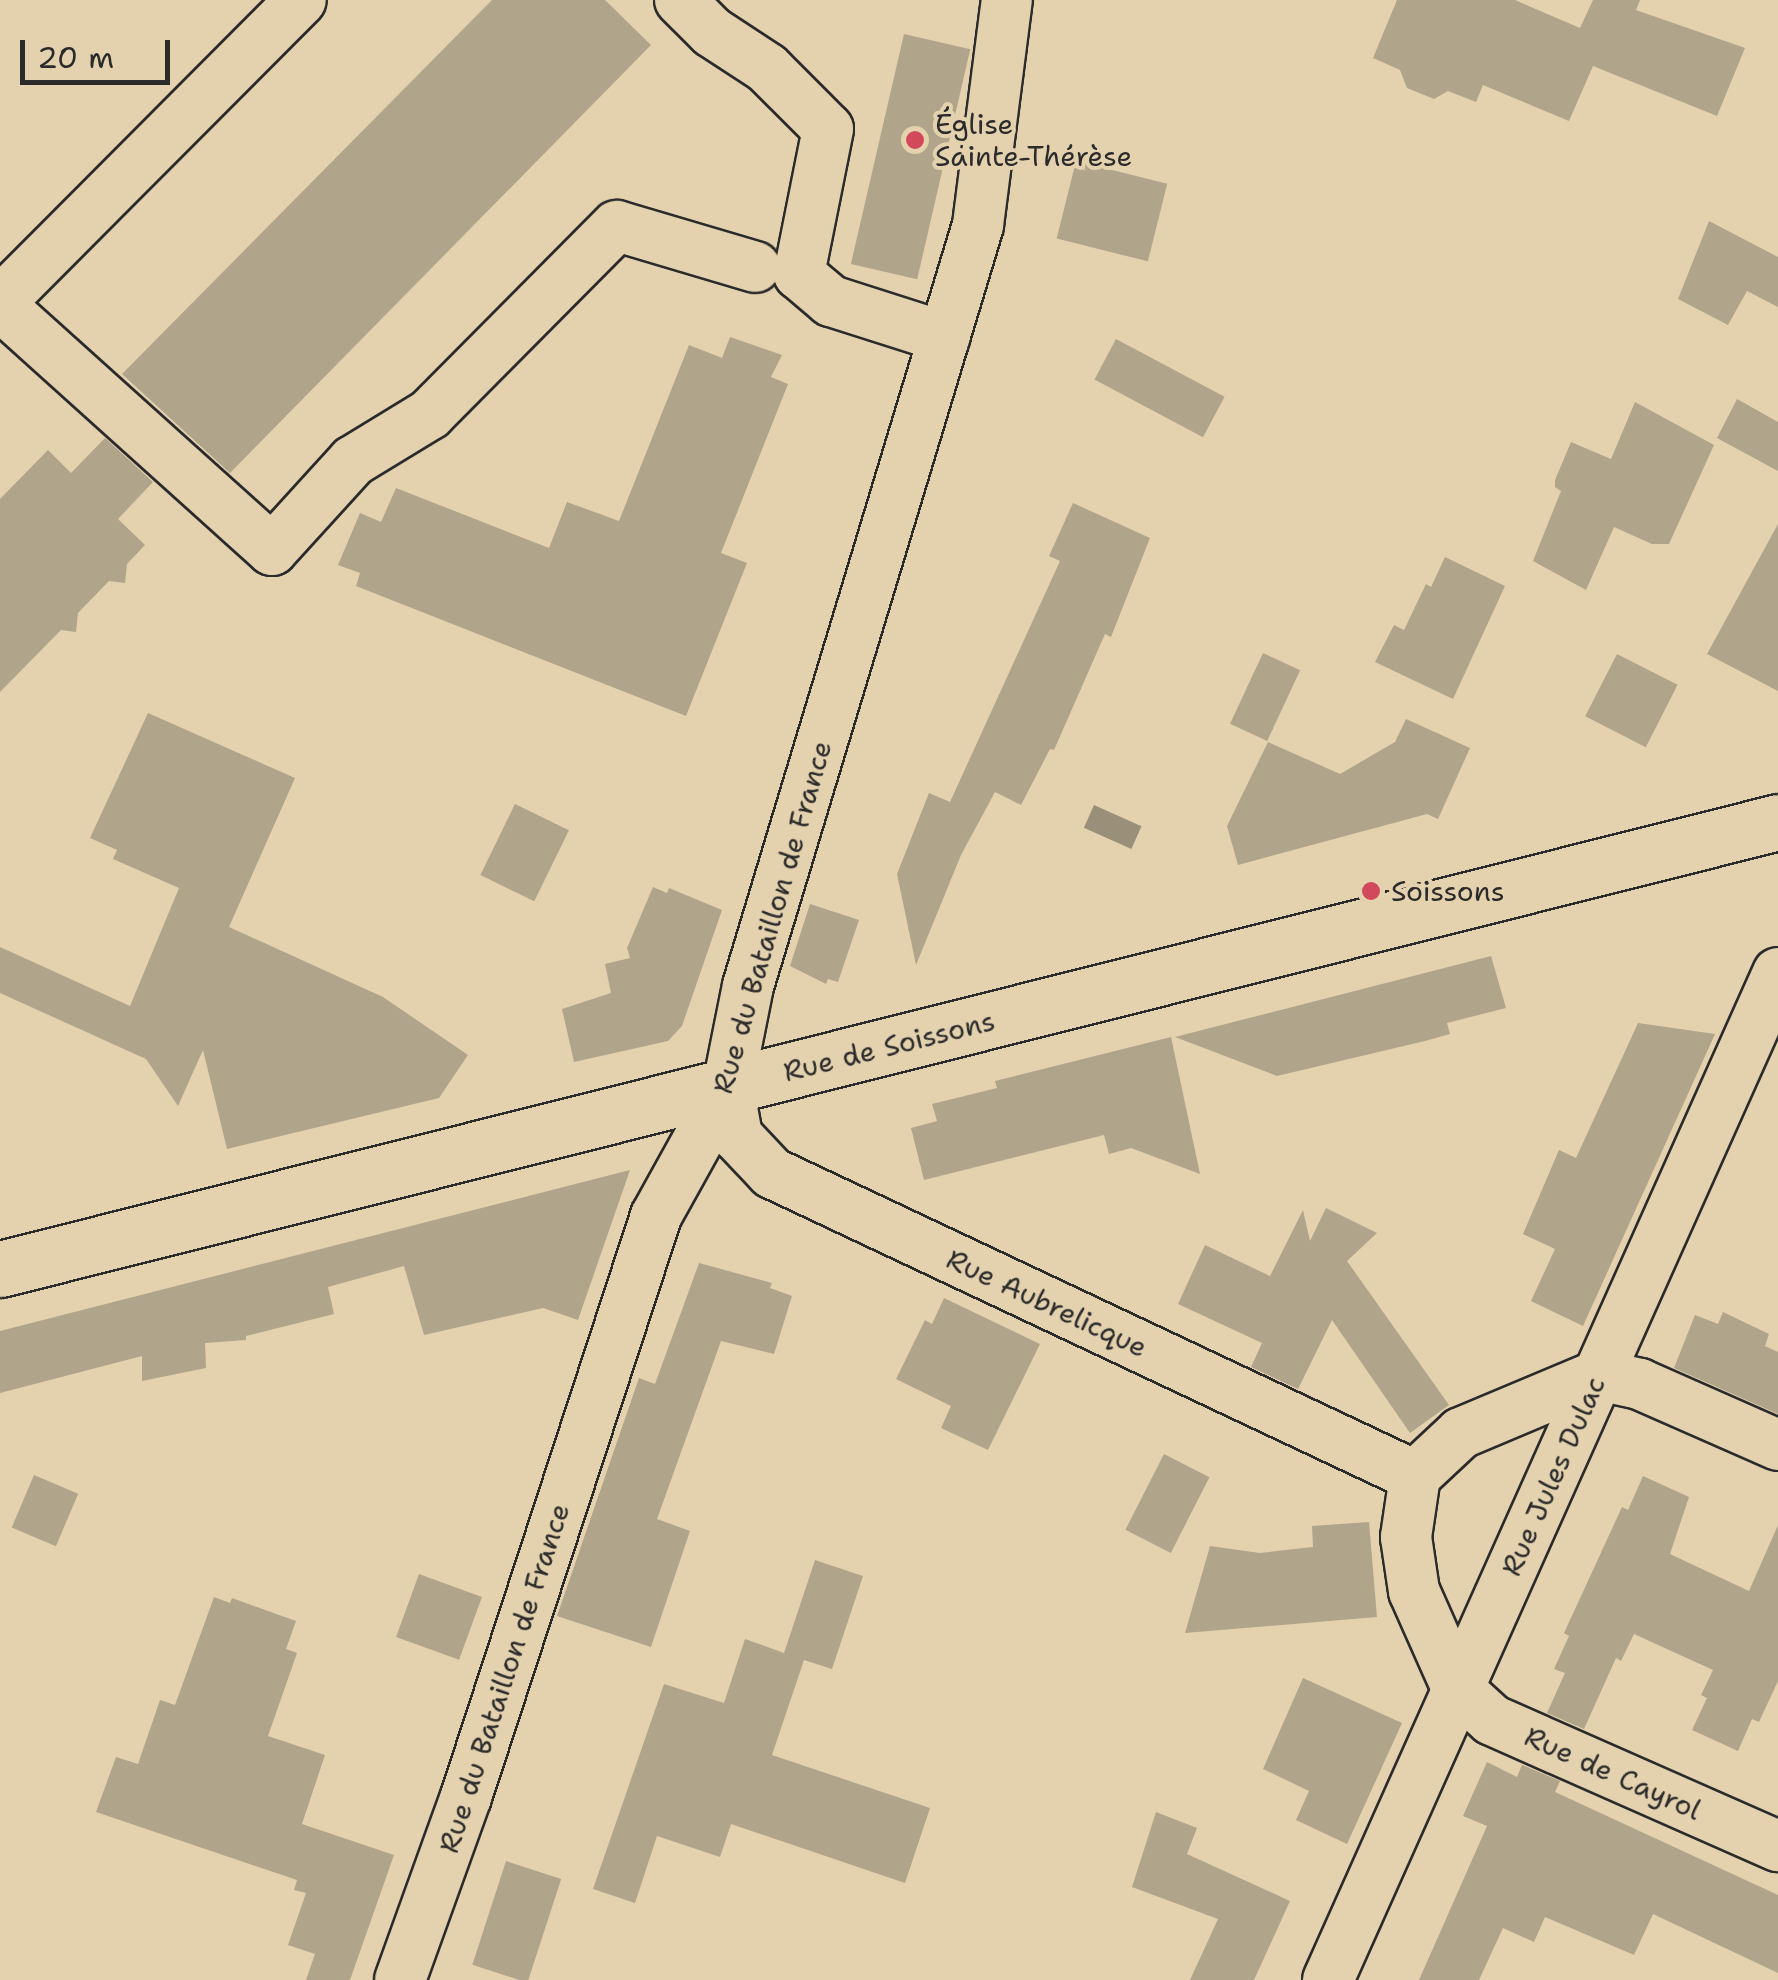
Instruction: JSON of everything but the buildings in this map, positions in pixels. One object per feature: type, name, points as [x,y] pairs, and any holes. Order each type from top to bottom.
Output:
[{"type":"main road","name":"Rue de Soissons","points":[[0,1269],[1778,822]]},
{"type":"street","points":[[301,0],[0,303],[272,550],[354,461],[430,414],[617,226],[755,267]]},
{"type":"street","points":[[680,0],[712,32],[768,68],[828,129],[800,274],[831,301],[944,337]]},
{"type":"street","name":"Rue du Bataillon de France","points":[[400,1980],[466,1797],[656,1216],[728,1086],[748,986],[978,225],[1007,0]]},
{"type":"street","name":"Rue Jules Dulac","points":[[1328,1980],[1778,972]]},
{"type":"street","name":"Rue Aubrelicque","points":[[728,1086],[737,1136],[772,1173],[1414,1476]]},
{"type":"street","points":[[1457,1688],[1414,1591],[1406,1537],[1414,1476],[1461,1433],[1599,1375],[1640,1384],[1778,1445]]},
{"type":"street","name":"Rue de Cayrol","points":[[1457,1688],[1492,1720],[1778,1846]]},
{"type":"shaded area","points":[[1094,805],[1142,826],[1131,849],[1084,828]]},
{"type":"place","name":"Église Sainte-Thérèse","points":[[915,140]]},
{"type":"place","name":"Soissons","points":[[1371,891]]}]
